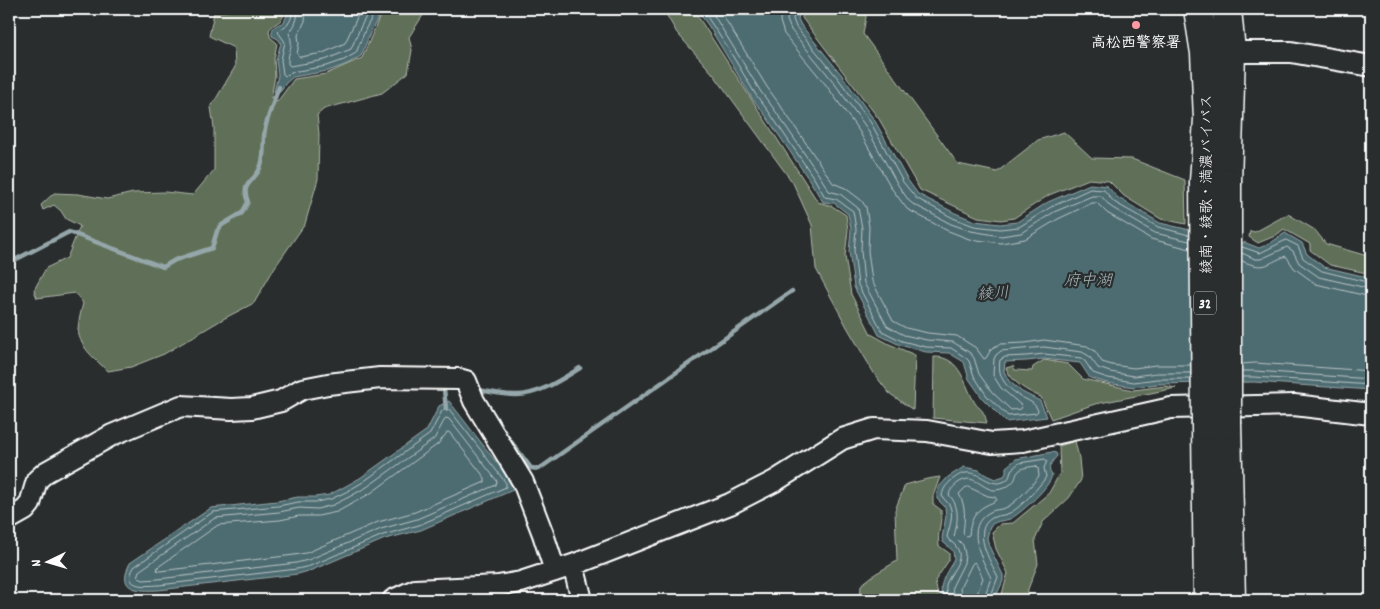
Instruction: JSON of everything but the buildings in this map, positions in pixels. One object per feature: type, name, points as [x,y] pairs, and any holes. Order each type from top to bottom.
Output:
[{"type":"highway","name":"綾南・綾歌・満濃バイパス","points":[[1198,9],[1218,52]]},
{"type":"highway","name":"綾南・綾歌・満濃バイパス","points":[[1208,600],[1217,424],[1216,182],[1208,119],[1218,52],[1227,9]]},
{"type":"highway","name":"綾南・綾歌・満濃バイパス","points":[[1217,424],[1231,600]]},
{"type":"street","points":[[1218,52],[1291,52],[1371,66]]},
{"type":"street","points":[[9,519],[25,510],[30,504],[37,480],[46,472],[112,435],[181,406],[231,409],[252,408],[281,401],[302,389],[328,384],[380,378],[459,379],[466,380],[474,401],[523,482],[564,568],[582,600]]},
{"type":"street","points":[[393,600],[415,590],[498,586],[521,582],[564,568],[730,504],[842,439],[874,430],[926,430],[992,443],[1023,441],[1171,408],[1294,405],[1371,414]]},
{"type":"green space","points":[[244,9],[284,9],[281,20],[269,30],[270,37],[277,43],[274,59],[275,76],[271,98],[277,102],[294,79],[326,74],[362,58],[380,16],[385,9],[427,9],[409,37],[412,50],[408,73],[382,93],[324,109],[317,115],[319,134],[318,179],[305,224],[275,267],[254,303],[164,354],[131,367],[108,371],[89,353],[79,336],[79,320],[83,303],[75,293],[37,298],[34,290],[46,268],[67,258],[80,226],[66,219],[54,205],[43,210],[41,205],[54,193],[78,194],[107,199],[133,193],[165,192],[193,195],[214,170],[214,128],[211,107],[235,67],[234,48],[209,36],[214,13]]},
{"type":"green space","points":[[663,9],[693,9],[818,202],[832,206],[846,215],[848,230],[845,256],[851,294],[871,334],[915,355],[913,410],[889,393],[875,375],[816,269],[812,225],[793,183],[714,75],[677,33]]},
{"type":"green space","points":[[804,9],[865,9],[866,17],[863,34],[958,164],[997,172],[1038,140],[1064,132],[1092,158],[1132,159],[1185,180],[1186,224],[1161,219],[1124,196],[1109,181],[1089,179],[1049,195],[1014,218],[1001,220],[978,217],[920,190],[879,119],[802,18]]},
{"type":"green space","points":[[1288,214],[1315,230],[1326,244],[1371,257],[1371,274],[1330,265],[1310,250],[1310,244],[1284,229],[1275,236],[1258,243],[1249,237],[1250,231],[1255,232]]},
{"type":"green space","points":[[934,357],[943,358],[956,366],[975,403],[984,413],[987,423],[933,418]]},
{"type":"green space","points":[[1044,360],[1068,364],[1083,379],[1133,390],[1166,386],[1176,388],[1095,404],[1051,419],[1041,397],[1020,386],[1006,368],[1013,366],[1015,370],[1032,371],[1033,367]]},
{"type":"green space","points":[[1075,441],[1081,480],[1069,498],[1043,522],[1035,540],[1038,564],[1028,589],[1027,600],[1004,600],[1002,594],[1008,573],[996,549],[992,532],[1000,524],[1013,523],[1049,493],[1060,473],[1059,446]]},
{"type":"green space","points":[[940,477],[933,496],[933,504],[941,510],[939,546],[949,553],[949,560],[935,581],[939,600],[860,600],[861,585],[897,561],[895,510],[905,485]]},
{"type":"water","points":[[287,9],[383,9],[371,31],[361,56],[328,71],[293,77],[279,93],[274,92],[278,75],[276,60],[281,43],[272,36],[272,30],[284,22]]},
{"type":"water","name":"府中湖","points":[[696,9],[801,9],[798,19],[801,25],[841,74],[875,121],[907,179],[918,194],[975,221],[1000,224],[1017,222],[1048,202],[1090,184],[1107,186],[1117,197],[1160,223],[1246,243],[1259,248],[1269,244],[1285,233],[1302,243],[1307,254],[1324,267],[1371,278],[1371,390],[1254,382],[1157,384],[1134,387],[1090,378],[1080,363],[1044,359],[1005,362],[1004,371],[1009,381],[1022,392],[1040,401],[1047,417],[1006,422],[983,399],[969,379],[964,362],[949,353],[926,352],[900,345],[879,335],[854,287],[849,251],[851,229],[848,214],[834,203],[823,202],[752,98],[708,25]]},
{"type":"water","points":[[449,401],[511,481],[513,490],[421,530],[385,539],[312,570],[298,574],[159,590],[137,589],[127,584],[126,572],[130,563],[211,508],[329,495],[360,478],[427,430],[439,406]]},
{"type":"water","points":[[1052,452],[1056,453],[1057,456],[1050,467],[1052,475],[1041,492],[1012,518],[996,522],[990,526],[987,538],[989,546],[1003,575],[1003,581],[997,594],[999,600],[944,600],[941,589],[942,584],[954,559],[953,551],[943,542],[942,538],[946,516],[945,507],[937,499],[939,487],[948,477],[964,467],[979,470],[995,479],[1004,476],[1006,467],[1016,459]]},
{"type":"waterway","points":[[9,263],[69,232],[163,267],[175,260],[212,248],[217,231],[222,225],[242,213],[248,202],[246,195],[247,186],[262,163],[265,129],[279,87]]},
{"type":"waterway","points":[[503,431],[531,468],[539,469],[792,291]]},
{"type":"waterway","points":[[479,390],[523,395],[549,386],[580,368]]},
{"type":"waterway","points":[[446,409],[444,389],[448,387]]},
{"type":"waterway","points":[[938,600],[947,595]]},
{"type":"place","name":"高松西警察署","points":[[1136,25]]},
{"type":"water label","name":"綾川","points":[[993,292]]}]
